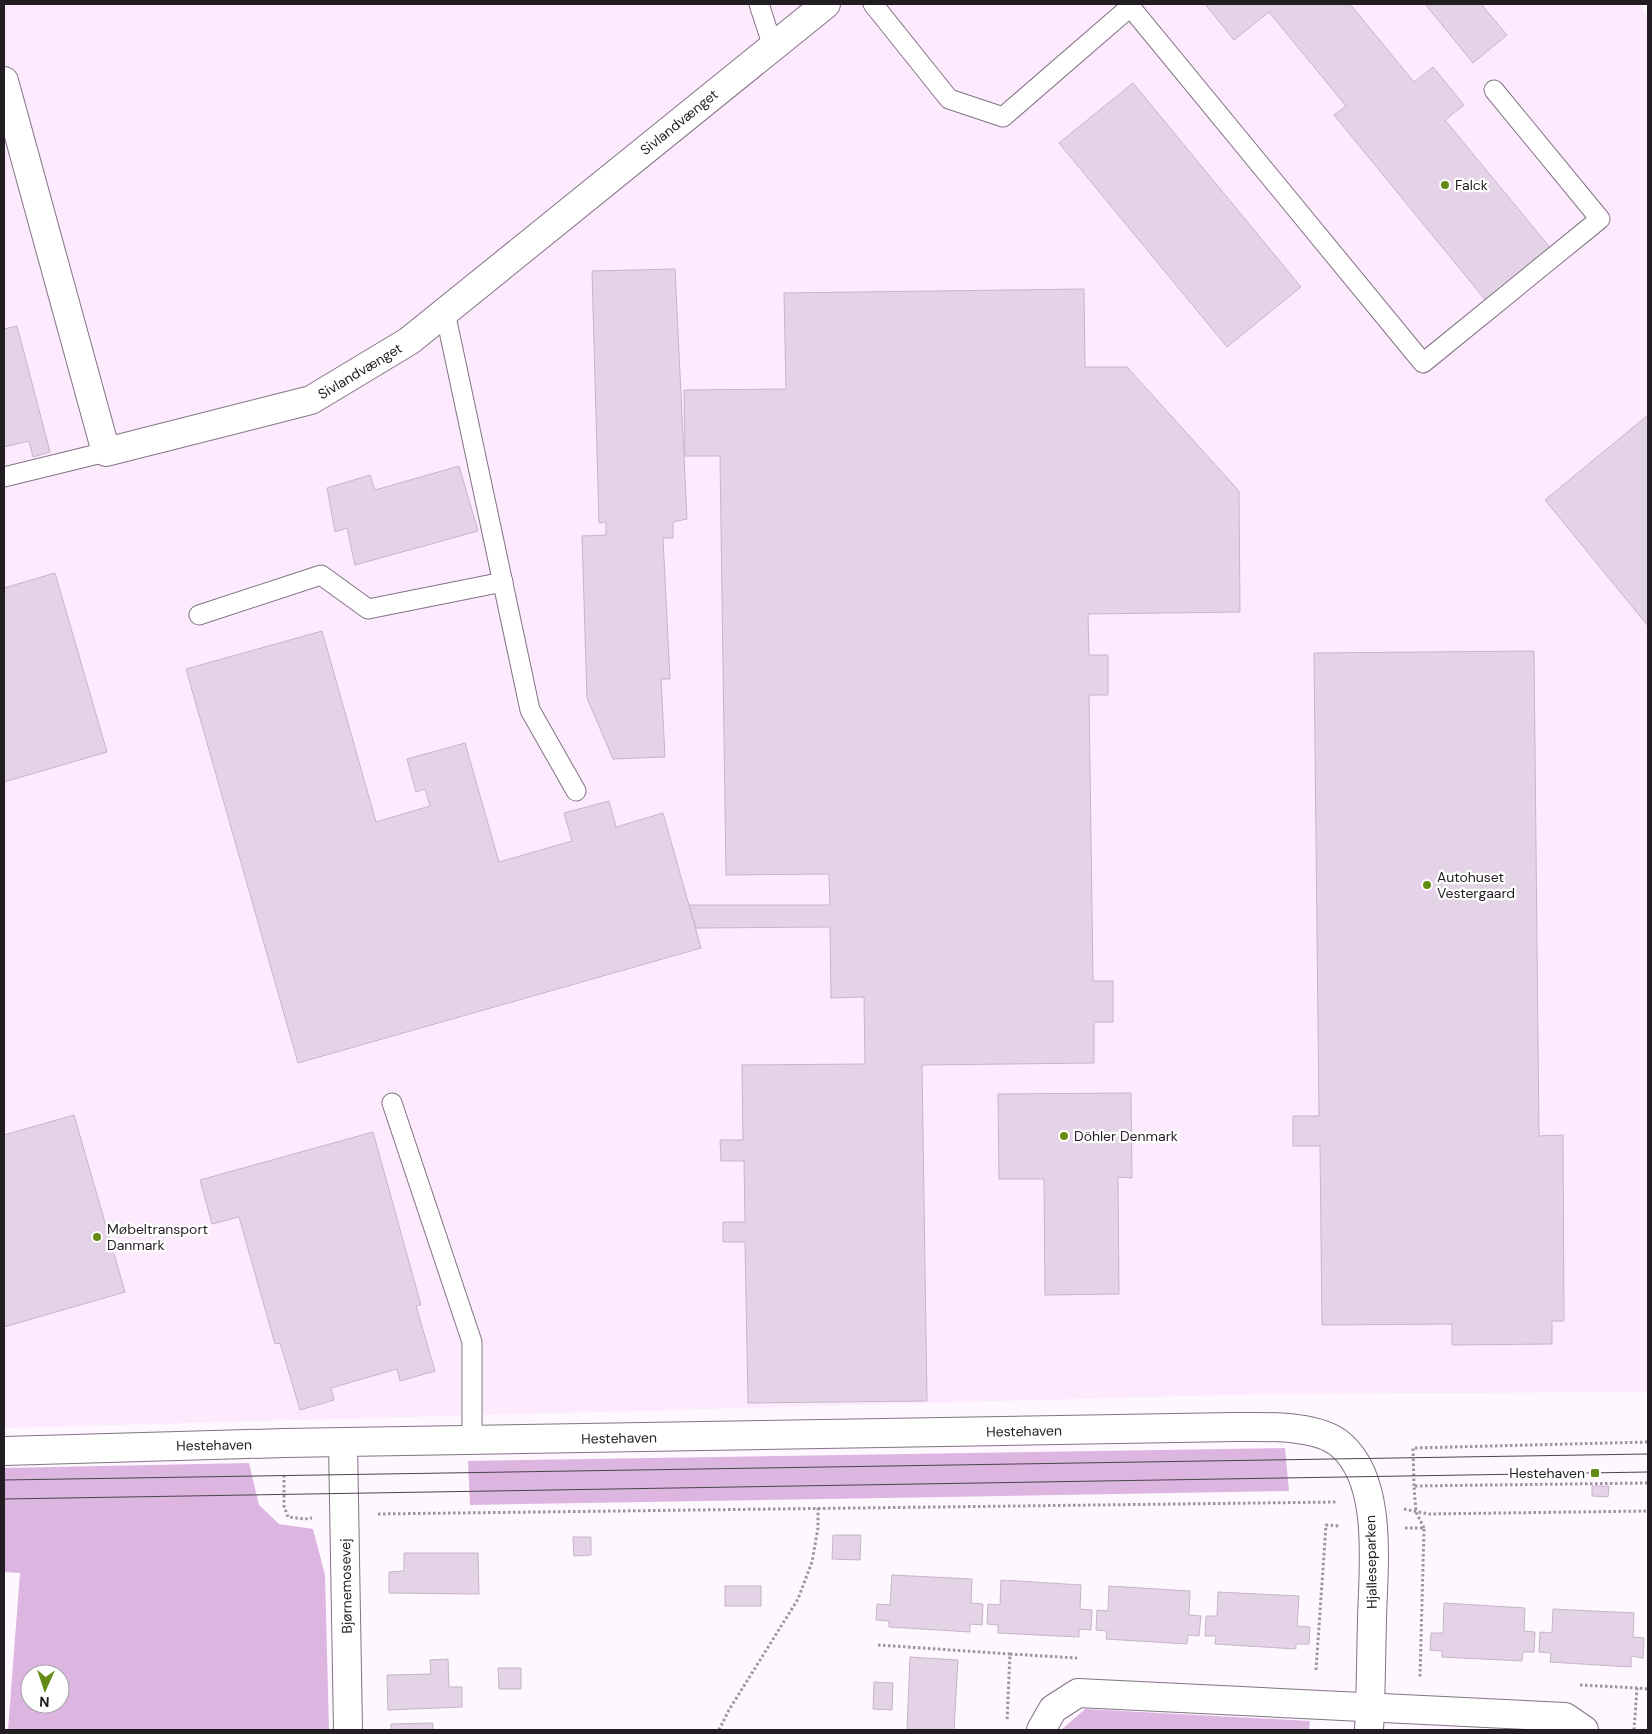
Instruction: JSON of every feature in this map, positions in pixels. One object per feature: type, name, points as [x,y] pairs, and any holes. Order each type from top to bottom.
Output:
[{"type":"street","name":"Sivlandvænget","points":[[106,452],[311,400],[409,341],[826,4]]},
{"type":"street","points":[[4,81],[106,452]]},
{"type":"street","name":"Hestehaven","points":[[4,1451],[285,1443],[1234,1427]]},
{"type":"street","name":"Hjalleseparken","points":[[1234,1427],[1306,1431],[1328,1437],[1342,1445],[1363,1477],[1372,1515],[1369,1719]]},
{"type":"street","name":"Bjørnemosevej","points":[[343,1443],[348,1730]]},
{"type":"street","points":[[1040,1730],[1053,1709],[1078,1693],[1369,1719],[1565,1717],[1584,1730]]},
{"type":"lane","points":[[759,4],[772,47]]},
{"type":"lane","points":[[873,4],[949,100],[1002,117],[1129,5],[1423,363],[1600,219],[1494,90]]},
{"type":"lane","points":[[445,312],[530,710],[576,791]]},
{"type":"lane","points":[[4,477],[106,452]]},
{"type":"lane","points":[[199,615],[321,575],[368,609],[503,582]]},
{"type":"lane","points":[[392,1103],[472,1342],[472,1441]]},
{"type":"path","points":[[1420,1677],[1424,1528],[1416,1512],[1413,1448],[1648,1442]]},
{"type":"path","points":[[285,1443],[284,1506],[288,1517],[305,1519],[323,1515],[1330,1501],[1372,1515],[1424,1528]]},
{"type":"path","points":[[1414,1486],[1648,1483]]},
{"type":"path","points":[[1316,1670],[1326,1525],[1372,1515],[1392,1506],[1428,1514],[1648,1511]]},
{"type":"path","points":[[719,1730],[729,1710],[798,1599],[812,1562],[818,1528],[818,1508]]},
{"type":"path","points":[[878,1645],[1079,1658]]},
{"type":"path","points":[[1007,1730],[1010,1654]]},
{"type":"path","points":[[1634,1730],[1637,1688],[1648,1689]]},
{"type":"shaded area","points":[[4,4],[1639,4],[1648,16],[1648,1392],[1262,1394],[4,1428]]},
{"type":"shaded area","points":[[1285,1448],[1289,1491],[470,1505],[468,1461]]},
{"type":"shaded area","points":[[249,1463],[259,1505],[279,1524],[313,1529],[325,1575],[329,1730],[8,1730],[20,1573],[4,1572],[4,1468]]},
{"type":"shaded area","points":[[1085,1709],[1310,1721],[1309,1730],[1061,1730]]},
{"type":"building","name":"Falck","points":[[1205,4],[1350,4],[1414,82],[1433,67],[1464,105],[1445,120],[1552,250],[1487,302],[1334,115],[1346,106],[1269,12],[1234,40]]},
{"type":"building","points":[[1425,4],[1481,4],[1507,35],[1473,63]]},
{"type":"building","points":[[1133,83],[1301,287],[1227,347],[1059,143]]},
{"type":"building","points":[[675,269],[687,519],[673,522],[673,538],[663,538],[670,679],[661,679],[665,757],[613,759],[587,698],[582,536],[606,535],[606,522],[599,523],[592,271]]},
{"type":"building","points":[[1084,289],[1085,367],[1127,367],[1239,491],[1240,612],[1088,614],[1089,655],[1108,655],[1108,695],[1089,695],[1093,981],[1113,981],[1113,1022],[1094,1022],[1094,1063],[922,1065],[927,1401],[748,1403],[745,1242],[723,1242],[723,1222],[745,1222],[744,1161],[721,1161],[720,1140],[743,1140],[742,1065],[865,1064],[864,997],[831,998],[830,927],[696,928],[689,905],[830,905],[829,874],[726,875],[720,456],[685,456],[684,390],[786,389],[784,293]]},
{"type":"building","points":[[17,326],[50,452],[33,457],[29,441],[4,447],[4,329]]},
{"type":"building","points":[[1648,415],[1648,626],[1545,500]]},
{"type":"building","points":[[459,466],[478,531],[355,565],[347,528],[335,532],[327,488],[370,475],[375,490]]},
{"type":"building","points":[[55,573],[107,752],[4,782],[4,588]]},
{"type":"building","points":[[322,631],[376,822],[430,806],[425,789],[416,792],[407,759],[465,743],[499,862],[572,841],[564,813],[609,801],[616,827],[663,813],[701,948],[298,1063],[186,669]]},
{"type":"building","name":"Autohuset Vestergaard","points":[[1534,651],[1539,1136],[1563,1135],[1564,1321],[1552,1321],[1552,1344],[1452,1345],[1452,1324],[1322,1325],[1320,1146],[1293,1146],[1293,1116],[1319,1116],[1314,653]]},
{"type":"building","points":[[1131,1093],[1132,1178],[1118,1177],[1119,1294],[1045,1295],[1044,1179],[999,1179],[998,1094]]},
{"type":"building","points":[[74,1115],[125,1292],[4,1327],[4,1135]]},
{"type":"building","points":[[373,1132],[421,1305],[416,1306],[435,1371],[400,1381],[397,1369],[331,1388],[334,1400],[300,1410],[280,1343],[275,1344],[239,1217],[212,1224],[200,1180]]},
{"type":"building","points":[[1592,1486],[1609,1486],[1608,1497],[1592,1496]]},
{"type":"building","points":[[833,1535],[861,1535],[860,1560],[832,1559]]},
{"type":"building","points":[[573,1537],[591,1537],[591,1555],[574,1556]]},
{"type":"building","points":[[404,1553],[478,1553],[479,1594],[389,1593],[389,1572],[404,1571]]},
{"type":"building","points":[[892,1575],[972,1579],[971,1603],[983,1604],[982,1625],[970,1624],[970,1632],[889,1627],[889,1621],[876,1620],[877,1604],[890,1605]]},
{"type":"building","points":[[1001,1580],[1081,1585],[1080,1609],[1092,1610],[1091,1630],[1079,1629],[1079,1637],[998,1633],[998,1625],[987,1624],[988,1604],[1000,1605]]},
{"type":"building","points":[[725,1586],[761,1586],[761,1606],[725,1606]]},
{"type":"building","points":[[1109,1586],[1190,1591],[1189,1615],[1201,1616],[1199,1636],[1188,1635],[1187,1644],[1106,1639],[1107,1631],[1096,1630],[1097,1610],[1108,1611]]},
{"type":"building","points":[[1218,1592],[1299,1596],[1297,1626],[1310,1627],[1309,1644],[1296,1644],[1296,1649],[1215,1644],[1216,1636],[1205,1636],[1206,1616],[1217,1616]]},
{"type":"building","points":[[1444,1603],[1525,1608],[1524,1631],[1535,1632],[1534,1652],[1523,1652],[1522,1661],[1442,1657],[1442,1651],[1430,1650],[1431,1633],[1443,1633]]},
{"type":"building","points":[[1553,1609],[1634,1613],[1633,1637],[1644,1638],[1643,1658],[1631,1656],[1631,1667],[1550,1662],[1551,1653],[1539,1652],[1540,1632],[1552,1633]]},
{"type":"building","points":[[910,1657],[958,1660],[954,1730],[907,1730]]},
{"type":"building","points":[[448,1659],[449,1687],[462,1687],[462,1707],[388,1710],[387,1675],[431,1674],[430,1660]]},
{"type":"building","points":[[498,1668],[521,1668],[521,1689],[499,1689]]},
{"type":"building","points":[[874,1682],[893,1683],[892,1710],[873,1709]]},
{"type":"building","points":[[433,1723],[433,1730],[391,1730],[391,1724]]},
{"type":"tram line","points":[[4,1480],[1648,1454]]},
{"type":"tram line","points":[[4,1499],[1648,1472]]},
{"type":"place","name":"Falck","points":[[1445,185]]},
{"type":"place","name":"Autohuset Vestergaard","points":[[1427,885]]},
{"type":"place","name":"Döhler Denmark","points":[[1064,1136]]},
{"type":"place","name":"Møbeltransport Danmark","points":[[97,1237]]},
{"type":"place","name":"Hestehaven","points":[[1595,1473]]}]
